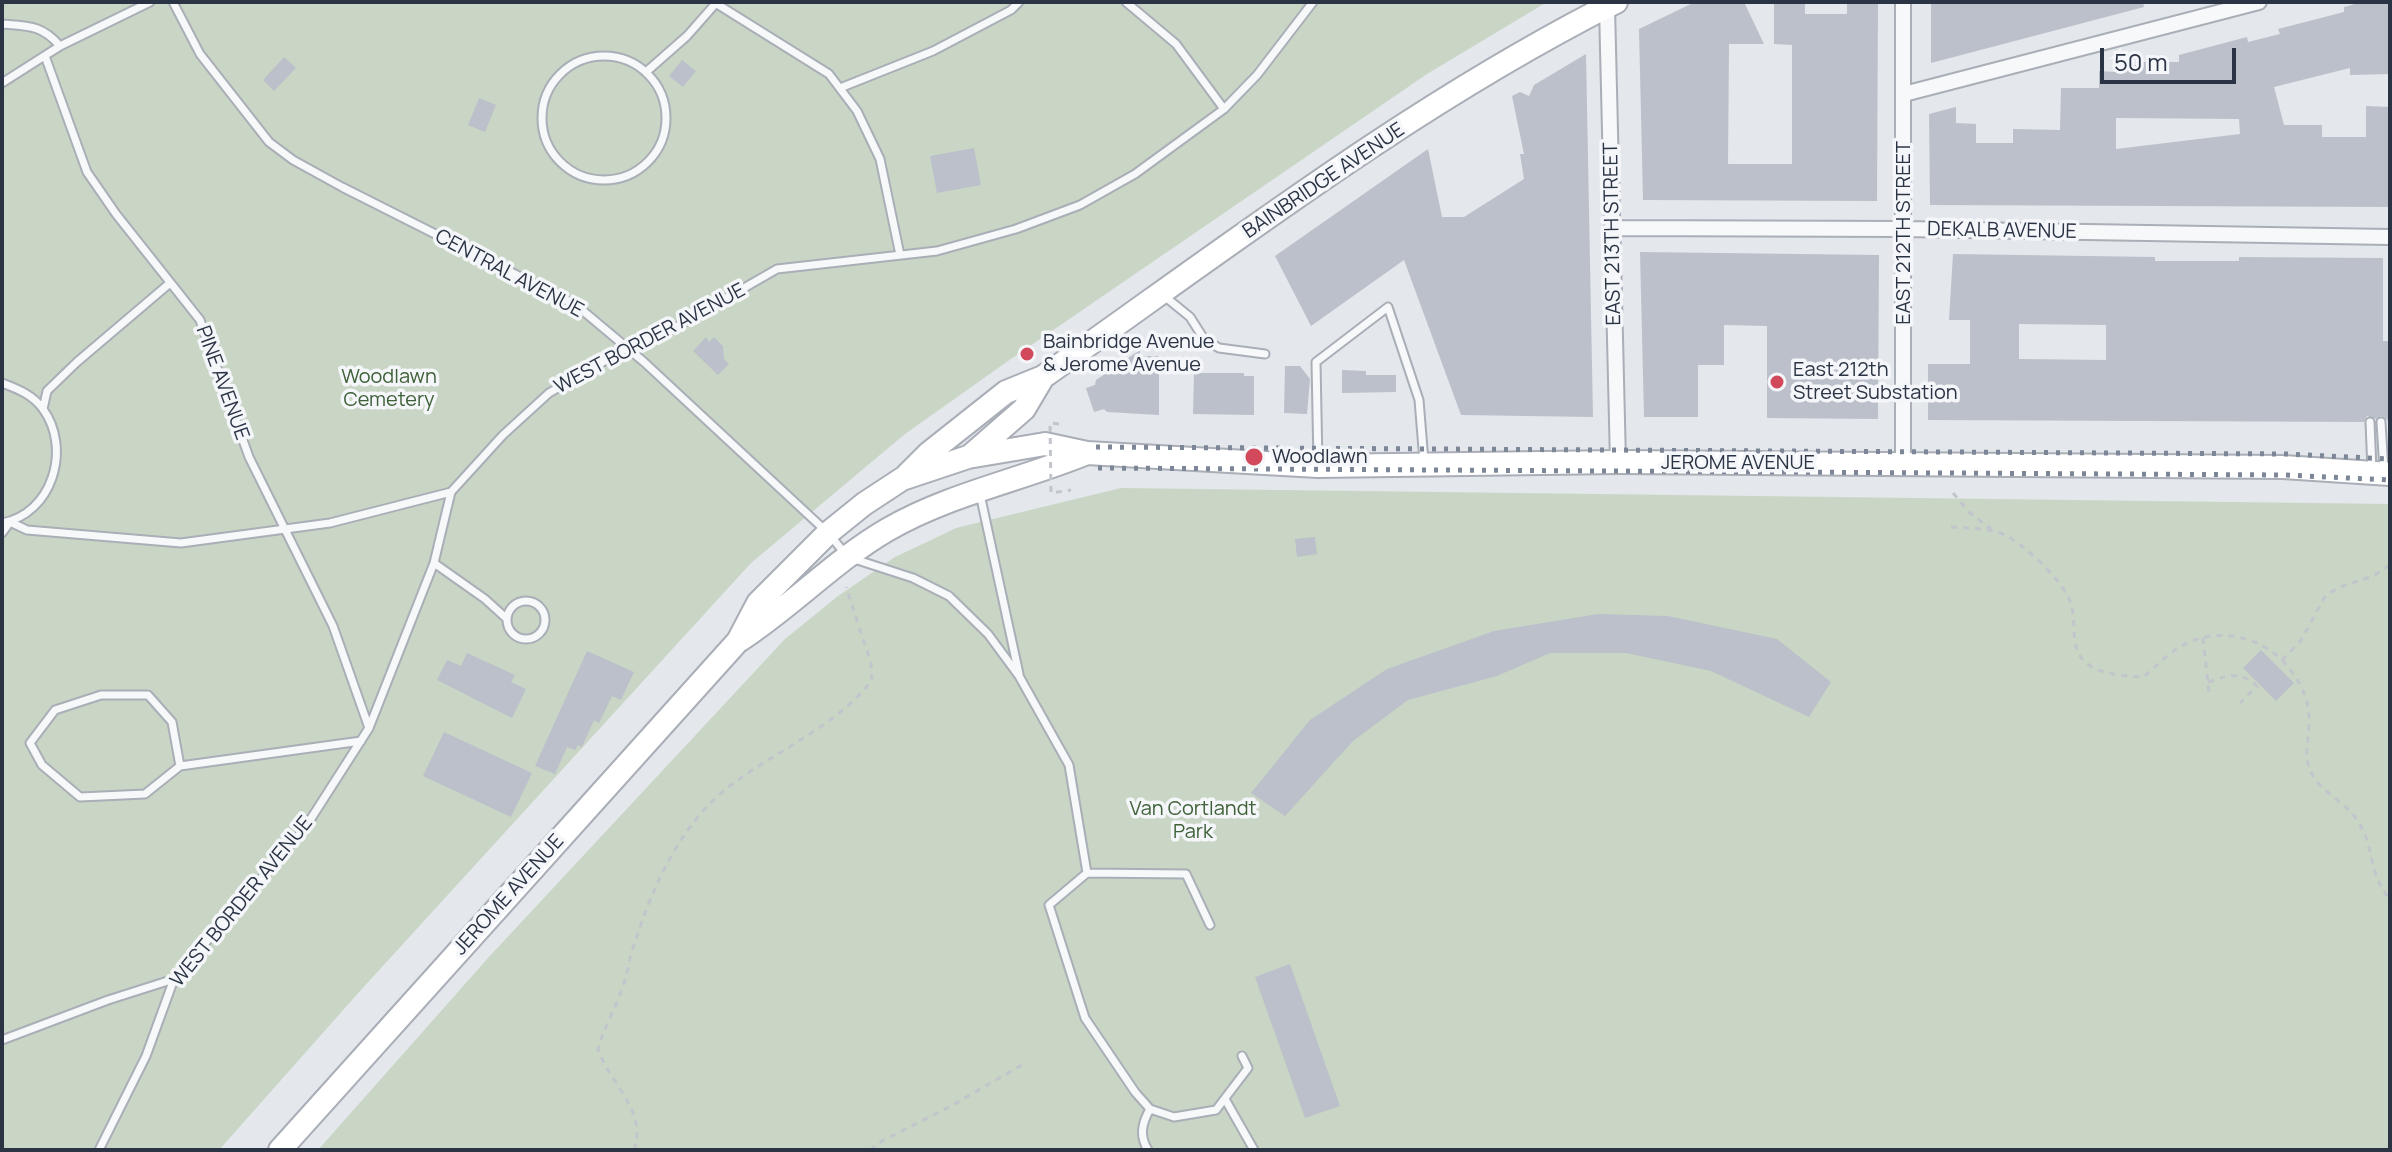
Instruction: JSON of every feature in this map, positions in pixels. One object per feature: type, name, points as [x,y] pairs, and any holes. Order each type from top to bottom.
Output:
[{"type":"main road","name":"BAINBRIDGE AVENUE","points":[[902,479],[929,453],[1006,392],[1043,377],[1325,178],[1501,64],[1611,4]]},
{"type":"main road","name":"BAINBRIDGE AVENUE","points":[[968,457],[1024,409],[1043,377]]},
{"type":"main road","name":"JEROME AVENUE","points":[[280,1150],[738,641],[758,603],[828,533],[864,504],[902,479],[968,457],[1045,444],[1087,453],[1318,466],[1618,462],[2283,467],[2382,473]]},
{"type":"main road","name":"JEROME AVENUE","points":[[738,641],[773,618],[885,531],[921,512],[979,490],[1047,470],[1087,453]]},
{"type":"main road","points":[[968,457],[979,490]]},
{"type":"street","name":"EAST 212TH STREET","points":[[1903,2],[1903,464]]},
{"type":"street","points":[[1904,94],[2259,2]]},
{"type":"street","name":"EAST 213TH STREET","points":[[1611,4],[1618,462]]},
{"type":"street","name":"DEKALB AVENUE","points":[[1614,228],[2390,237]]},
{"type":"lane","points":[[2,83],[60,46],[150,2]]},
{"type":"lane","name":"CENTRAL AVENUE","points":[[173,2],[200,54],[269,142],[293,160],[418,227],[576,305],[828,533],[848,557]]},
{"type":"lane","points":[[840,88],[933,51],[1011,10],[1019,2]]},
{"type":"lane","points":[[1126,2],[1176,44],[1224,109]]},
{"type":"lane","name":"WEST BORDER AVENUE","points":[[99,1150],[146,1056],[174,979],[305,828],[369,728],[434,563],[451,492],[503,435],[549,393],[627,348],[671,330],[777,269],[937,251],[1016,229],[1080,205],[1135,174],[1224,109],[1289,36],[1313,2]]},
{"type":"lane","points":[[646,72],[687,36],[717,3],[829,74],[857,111],[880,159],[900,255]]},
{"type":"lane","points":[[2,24],[47,31],[60,46]]},
{"type":"lane","name":"PINE AVENUE","points":[[45,56],[87,172],[116,214],[200,320],[249,457],[333,626],[369,728]]},
{"type":"lane","points":[[591,57],[613,57],[633,63],[646,72],[659,88],[666,109],[665,131],[658,151],[643,167],[611,180],[589,179],[569,170],[554,154],[544,135],[542,120],[545,99],[555,79],[571,65],[591,57]]},
{"type":"lane","points":[[43,409],[47,391],[170,283]]},
{"type":"lane","points":[[1162,293],[1190,317],[1204,339],[1219,348],[1265,354]]},
{"type":"lane","points":[[1318,466],[1316,362],[1388,307],[1419,400],[1425,465]]},
{"type":"lane","points":[[2,383],[25,392],[43,409],[55,432],[58,457],[56,471],[46,494],[28,512],[6,522],[2,533]]},
{"type":"lane","points":[[2370,422],[2382,473]]},
{"type":"lane","points":[[2381,422],[2382,473]]},
{"type":"lane","points":[[979,490],[1019,676]]},
{"type":"lane","points":[[6,522],[27,530],[181,543],[330,523],[451,492]]},
{"type":"lane","points":[[848,557],[913,578],[949,596],[988,634],[1019,676],[1069,765],[1087,873]]},
{"type":"lane","points":[[434,563],[485,599],[507,619],[511,631],[522,639],[535,637],[546,621],[539,605],[528,601],[516,604],[507,619]]},
{"type":"lane","points":[[180,766],[172,722],[148,695],[101,695],[55,710],[30,743],[42,765],[80,797],[145,794],[180,766],[361,741]]},
{"type":"lane","points":[[1210,925],[1186,874],[1087,873],[1049,905],[1085,1018],[1150,1109],[1174,1117],[1216,1110],[1248,1068],[1242,1056]]},
{"type":"lane","points":[[2,1040],[174,979]]},
{"type":"lane","points":[[1225,1099],[1254,1150]]},
{"type":"lane","points":[[1148,1150],[1142,1138],[1142,1128],[1150,1109]]},
{"type":"path","points":[[1059,424],[1050,423],[1051,493],[1071,490]]},
{"type":"path","points":[[1953,493],[1969,512],[1994,532],[2015,541],[2061,582],[2072,606],[2077,649],[2085,662],[2096,668],[2143,677],[2177,649],[2203,638],[2227,635],[2262,645],[2282,660],[2299,681],[2306,696],[2309,724],[2306,751],[2310,771],[2358,820],[2371,846],[2375,876],[2390,899]]},
{"type":"path","points":[[1951,527],[1994,532]]},
{"type":"path","points":[[2282,660],[2309,628],[2326,595],[2373,576],[2390,565]]},
{"type":"path","points":[[634,1150],[636,1123],[631,1107],[610,1076],[598,1049],[623,986],[642,923],[666,865],[705,808],[751,771],[835,715],[862,694],[872,680],[871,663],[846,587]]},
{"type":"path","points":[[2203,638],[2209,693]]},
{"type":"path","points":[[2208,682],[2237,674],[2248,678],[2257,686],[2240,703]]},
{"type":"path","points":[[870,1150],[1027,1062]]},
{"type":"green space","name":"Woodlawn Cemetery","points":[[2,2],[1547,2],[1427,74],[1008,361],[905,434],[751,563],[219,1150],[2,1150]]},
{"type":"green space","name":"Van Cortlandt Park","points":[[1121,488],[2390,504],[2390,1150],[318,1150],[488,958],[785,639],[838,596],[895,557],[956,528]]},
{"type":"building","points":[[1695,2],[1744,2],[1764,44],[1729,44],[1728,164],[1792,164],[1792,45],[1774,44],[1774,2],[1805,2],[1805,14],[1847,14],[1847,2],[1878,2],[1877,201],[1643,200],[1639,29]]},
{"type":"building","points":[[1931,2],[2143,2],[2144,7],[1931,63]]},
{"type":"building","points":[[2362,2],[2390,2],[2390,74],[2350,75],[2350,68],[2274,87],[2284,125],[2322,125],[2322,137],[2366,137],[2366,106],[2390,107],[2390,207],[1930,205],[1929,114],[1956,107],[1956,123],[1976,124],[1976,143],[2013,143],[2013,129],[2060,130],[2061,88],[2099,88],[2099,71],[2116,72],[2116,69],[2123,69],[2123,65],[2142,65],[2142,62],[2179,62],[2179,55],[2247,37],[2248,42],[2280,34],[2278,29],[2344,12],[2344,7]],"holes":[[[2116,118],[2239,119],[2240,134],[2116,149]]]},
{"type":"building","points":[[1586,54],[1593,417],[1461,415],[1404,260],[1311,326],[1275,256],[1428,149],[1442,217],[1464,217],[1524,179],[1520,154],[1524,154],[1512,96],[1520,92],[1529,96],[1534,85]]},
{"type":"building","points":[[284,57],[296,68],[274,91],[263,80]]},
{"type":"building","points":[[682,60],[696,71],[683,87],[669,76]]},
{"type":"building","points":[[479,98],[496,105],[485,132],[468,125]]},
{"type":"building","points":[[974,148],[981,185],[937,193],[930,156]]},
{"type":"building","points":[[1640,252],[1879,255],[1878,419],[1767,418],[1767,326],[1724,325],[1724,365],[1698,365],[1698,417],[1644,417]]},
{"type":"building","points":[[1953,254],[2155,257],[2155,261],[2239,261],[2239,257],[2383,258],[2383,341],[2390,341],[2390,422],[2381,416],[2376,419],[2367,416],[2364,422],[1928,420],[1928,364],[1970,364],[1970,320],[1949,320]],"holes":[[[2019,324],[2106,325],[2106,360],[2019,359]]]},
{"type":"building","points":[[706,337],[709,342],[714,337],[723,346],[724,359],[729,364],[718,375],[693,351]]},
{"type":"building","points":[[1140,350],[1140,356],[1159,356],[1159,415],[1107,412],[1104,409],[1094,412],[1086,388],[1095,385],[1096,380]]},
{"type":"building","points":[[1285,366],[1300,366],[1310,379],[1307,414],[1284,413]]},
{"type":"building","points":[[1342,370],[1366,371],[1366,375],[1396,375],[1396,392],[1342,393]]},
{"type":"building","points":[[1194,373],[1244,373],[1244,376],[1254,376],[1254,415],[1193,414]]},
{"type":"building","points":[[1315,537],[1317,554],[1297,557],[1295,539]]},
{"type":"building","points":[[1598,614],[1668,616],[1777,639],[1831,682],[1809,717],[1711,671],[1626,653],[1550,653],[1497,676],[1408,700],[1353,741],[1285,816],[1251,793],[1310,720],[1387,669],[1494,631]]},
{"type":"building","points":[[2261,650],[2294,683],[2276,701],[2243,668]]},
{"type":"building","points":[[587,651],[634,672],[621,700],[612,696],[599,723],[594,720],[582,747],[578,745],[575,750],[567,747],[555,774],[535,766]]},
{"type":"building","points":[[467,653],[515,675],[511,682],[526,689],[512,718],[437,680],[447,660],[461,666]]},
{"type":"building","points":[[444,732],[532,773],[511,817],[423,776]]},
{"type":"building","points":[[1290,964],[1340,1106],[1305,1118],[1255,977]]},
{"type":"railway","points":[[1096,447],[2286,454],[2390,459]]},
{"type":"railway","points":[[1098,468],[2285,475],[2390,480]]},
{"type":"place","name":"Bainbridge Avenue & Jerome Avenue","points":[[1027,354]]},
{"type":"place","name":"East 212th Street Substation","points":[[1777,382]]},
{"type":"place","name":"Woodlawn","points":[[1254,457]]}]
